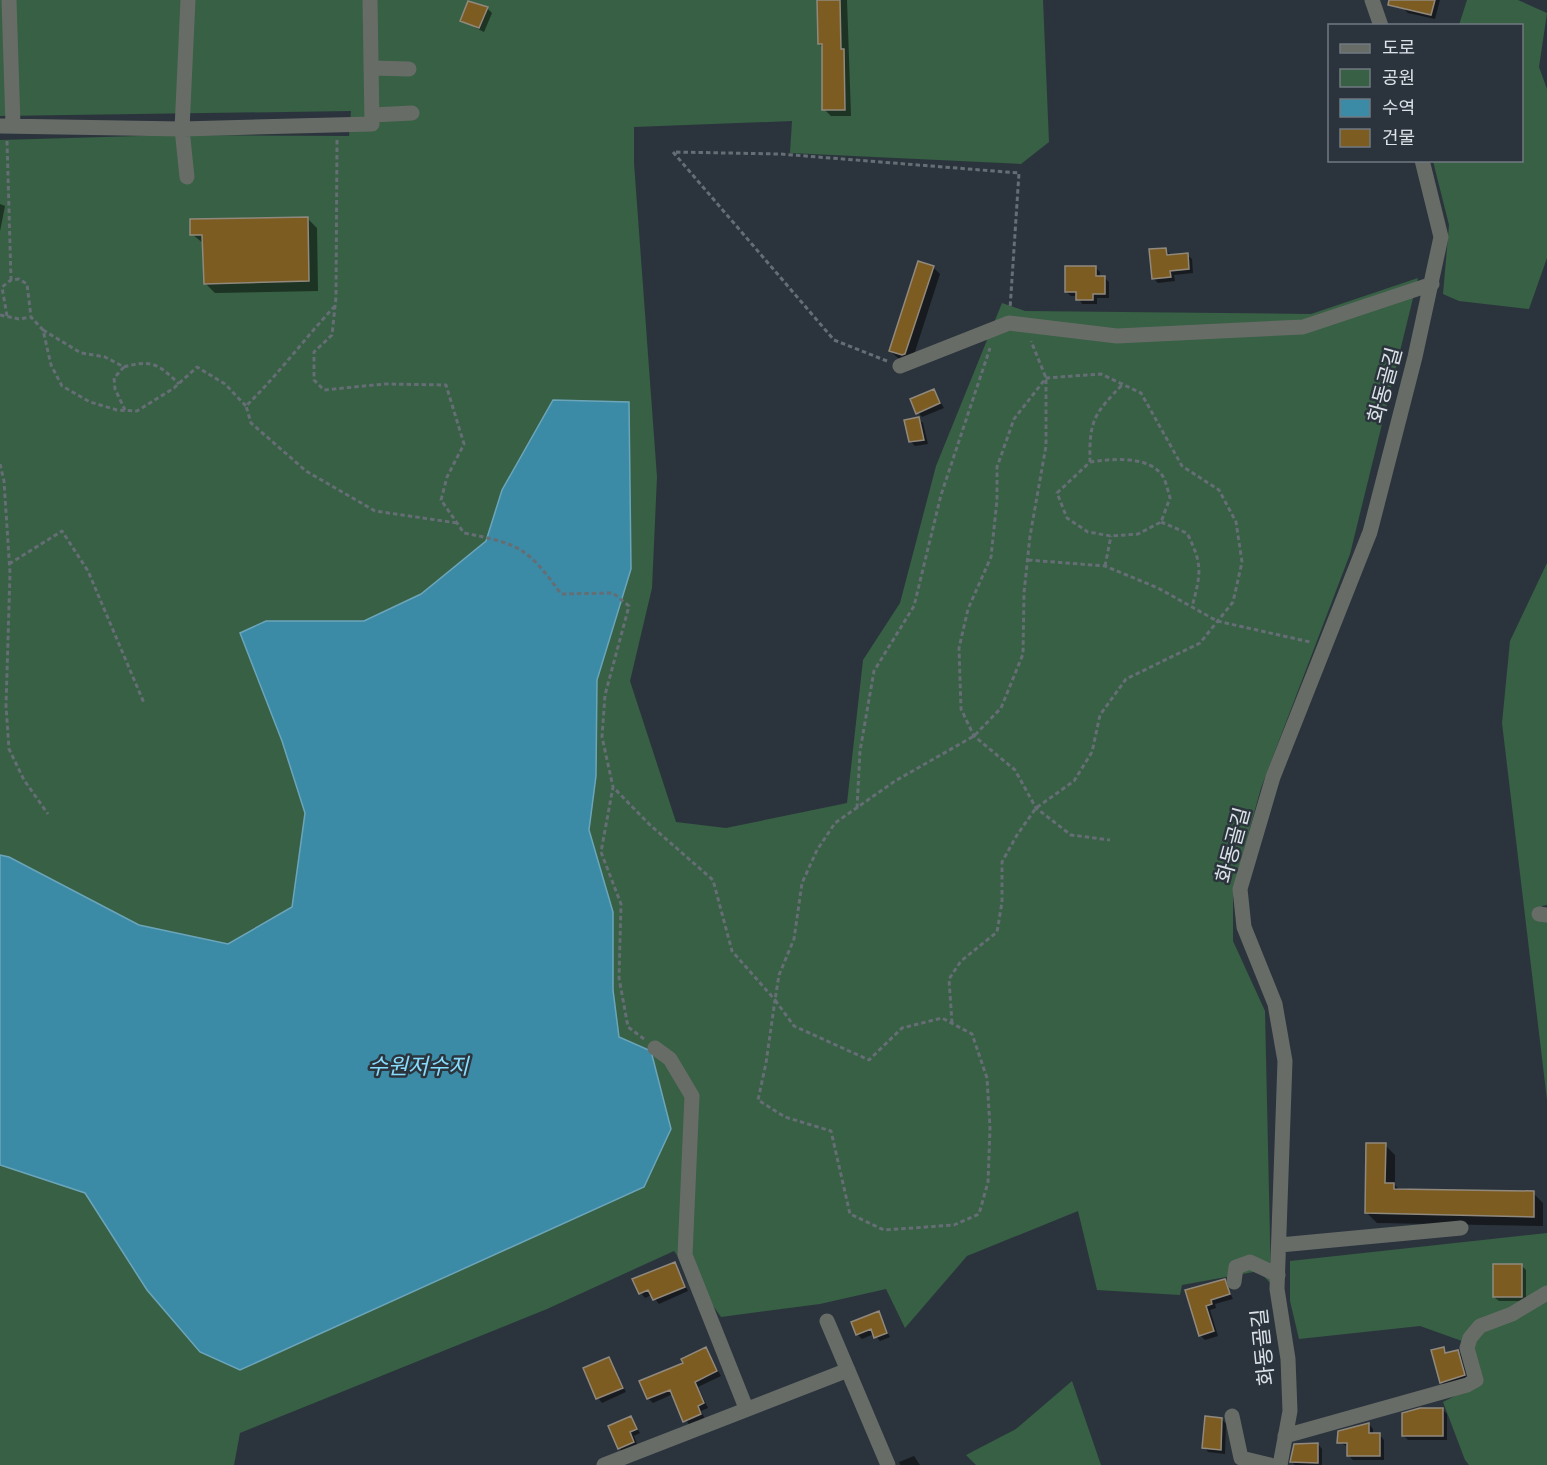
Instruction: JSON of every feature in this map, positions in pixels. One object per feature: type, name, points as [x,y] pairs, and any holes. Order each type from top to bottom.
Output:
[{"type":"street","points":[[9,0],[6,126],[182,129],[337,125],[411,113]]},
{"type":"street","points":[[188,0],[182,129],[188,177]]},
{"type":"street","points":[[370,0],[372,120]]},
{"type":"street","points":[[1372,0],[1381,24]]},
{"type":"street","points":[[372,68],[409,69]]},
{"type":"street","name":"화동골길","points":[[1280,1465],[1290,1412],[1288,1359],[1277,1289],[1286,1061],[1275,1004],[1244,927],[1240,889],[1273,777],[1370,532],[1432,284],[1441,237],[1422,162]]},
{"type":"street","points":[[900,366],[1010,326],[1118,336],[1303,327],[1432,284]]},
{"type":"street","points":[[655,1048],[670,1059],[692,1096],[684,1255],[746,1408]]},
{"type":"street","points":[[1280,1245],[1461,1228]]},
{"type":"street","points":[[1234,1282],[1236,1267],[1250,1262],[1278,1275]]},
{"type":"street","points":[[1286,1436],[1467,1385],[1476,1380],[1467,1348],[1470,1338],[1480,1326],[1512,1314],[1547,1293]]},
{"type":"street","points":[[827,1321],[888,1465]]},
{"type":"street","points":[[604,1465],[848,1370]]},
{"type":"street","points":[[1232,1416],[1241,1458],[1270,1465]]},
{"type":"path","points":[[337,125],[335,306],[332,335],[314,352],[314,380],[324,390],[384,384],[446,385],[464,444],[447,477],[441,500],[464,533],[510,542],[539,564],[561,594],[613,593],[629,606],[604,705],[602,737],[613,787],[601,852],[621,904],[619,978],[628,1027],[655,1048]]},
{"type":"path","points":[[6,126],[10,280]]},
{"type":"path","points":[[857,808],[860,751],[874,671],[914,606],[941,495],[1010,326],[1019,172],[780,154],[673,152],[834,340],[900,366]]},
{"type":"path","points":[[7,316],[2,287],[10,280],[19,279],[27,284],[31,317],[43,330],[81,353],[105,357],[124,367]]},
{"type":"path","points":[[246,406],[275,378],[296,348],[335,306]]},
{"type":"path","points":[[0,315],[31,317]]},
{"type":"path","points":[[613,787],[650,825],[713,880],[732,951],[775,1000],[794,1026],[869,1060],[902,1028],[942,1018],[972,1034],[987,1078],[988,1182],[979,1214],[954,1225],[884,1230],[850,1214],[831,1131],[785,1117],[758,1100],[766,1063],[775,1000],[778,975],[794,939],[802,883],[817,850],[835,823],[915,769],[974,736],[1001,708],[1023,654],[1028,560],[1046,446],[1046,378],[1010,326]]},
{"type":"path","points":[[43,330],[51,365],[62,386],[90,402],[137,411],[178,384],[197,368],[225,384],[246,406],[251,423],[306,471],[375,511],[457,523]]},
{"type":"path","points":[[125,410],[115,389],[114,378],[124,367],[144,361],[162,368],[178,384]]},
{"type":"path","points":[[952,1023],[949,979],[961,961],[997,932],[1002,902],[1002,862],[1036,808],[1074,781],[1092,752],[1100,715],[1126,678],[1200,643],[1233,602],[1242,562],[1236,522],[1219,490],[1182,466],[1141,393],[1101,374],[1046,378],[1014,419],[997,467],[997,500],[991,557],[968,609],[959,648],[961,709],[974,736],[1015,770],[1036,808],[1071,835],[1110,840]]},
{"type":"path","points":[[1090,462],[1089,432],[1099,408],[1123,384]]},
{"type":"path","points":[[1121,457],[1142,463],[1161,475],[1170,498],[1161,522],[1138,534],[1111,536],[1088,532],[1067,518],[1057,493],[1090,462],[1121,457]]},
{"type":"path","points":[[0,464],[4,481],[9,564],[6,706],[9,749],[24,780],[48,814]]},
{"type":"path","points":[[1161,522],[1187,533],[1197,553],[1201,574],[1192,607]]},
{"type":"path","points":[[9,564],[62,531],[88,572],[144,703]]},
{"type":"path","points":[[1105,566],[1111,536]]},
{"type":"path","points":[[1028,560],[1105,566],[1158,588],[1217,621],[1255,627],[1326,646]]},
{"type":"green space","points":[[0,0],[1043,0],[1049,142],[1021,164],[790,153],[792,121],[634,127],[634,163],[657,477],[652,588],[630,681],[676,822],[726,828],[847,803],[863,660],[900,603],[936,466],[1002,303],[1025,311],[1311,314],[1418,278],[1350,554],[1261,788],[1233,889],[1233,941],[1265,1011],[1271,1284],[1259,1271],[1182,1285],[1180,1295],[1097,1290],[1078,1211],[967,1256],[905,1328],[886,1289],[820,1304],[721,1317],[674,1251],[547,1309],[240,1433],[234,1465],[0,1465],[0,140],[173,135],[349,136],[351,111],[0,116]]},
{"type":"green space","points":[[1467,0],[1518,0],[1547,13],[1539,67],[1547,89],[1547,258],[1529,309],[1459,301],[1443,294],[1449,225],[1433,162],[1523,162],[1523,24],[1459,24]]},
{"type":"green space","points":[[1547,563],[1547,905],[1542,906],[1547,919],[1547,1100],[1502,723],[1510,641]]},
{"type":"green space","points":[[1547,1233],[1547,1465],[1469,1465],[1465,1460],[1443,1402],[1481,1383],[1462,1341],[1420,1326],[1299,1339],[1290,1301],[1290,1261]]},
{"type":"green space","points":[[1072,1381],[1101,1465],[976,1465],[966,1455],[1016,1429]]},
{"type":"water","name":"수원저수지","points":[[553,400],[629,402],[631,569],[597,680],[596,776],[589,830],[613,912],[613,990],[619,1037],[651,1051],[671,1129],[644,1187],[240,1370],[200,1352],[147,1290],[85,1193],[0,1165],[0,855],[9,857],[139,925],[228,944],[292,907],[305,813],[282,741],[240,633],[266,621],[364,621],[421,594],[486,541],[502,490]]},
{"type":"building","points":[[817,0],[840,0],[845,110],[822,110],[822,44],[818,44]]},
{"type":"building","points":[[1389,0],[1435,0],[1431,15],[1388,5]]},
{"type":"building","points":[[468,1],[488,7],[479,28],[460,21]]},
{"type":"building","points":[[308,217],[309,281],[204,284],[202,235],[190,235],[190,219]]},
{"type":"building","points":[[1166,248],[1167,255],[1188,253],[1189,269],[1170,271],[1171,277],[1152,279],[1149,249]]},
{"type":"building","points":[[918,261],[934,266],[905,354],[902,355],[889,351]]},
{"type":"building","points":[[1065,266],[1096,266],[1096,276],[1105,276],[1105,294],[1093,294],[1093,300],[1076,300],[1076,292],[1065,292]]},
{"type":"building","points":[[934,389],[940,403],[916,414],[910,399]]},
{"type":"building","points":[[919,417],[924,440],[909,442],[904,420]]},
{"type":"building","points":[[1366,1143],[1386,1143],[1385,1183],[1394,1183],[1394,1189],[1534,1191],[1534,1217],[1365,1213]]},
{"type":"building","points":[[675,1262],[685,1287],[653,1300],[648,1290],[639,1294],[632,1279]]},
{"type":"building","points":[[1493,1264],[1522,1264],[1522,1297],[1493,1297]]},
{"type":"building","points":[[1225,1279],[1230,1294],[1211,1300],[1212,1304],[1206,1306],[1214,1331],[1199,1336],[1185,1290]]},
{"type":"building","points":[[879,1311],[887,1333],[874,1338],[871,1329],[856,1335],[851,1322]]},
{"type":"building","points":[[706,1347],[717,1371],[695,1382],[704,1403],[698,1406],[701,1414],[683,1422],[670,1390],[647,1399],[639,1381],[683,1363],[681,1359]]},
{"type":"building","points":[[1444,1347],[1445,1353],[1458,1350],[1465,1375],[1440,1383],[1431,1350]]},
{"type":"building","points":[[609,1357],[623,1388],[596,1399],[583,1368]]},
{"type":"building","points":[[1420,1408],[1443,1408],[1443,1436],[1402,1436],[1402,1413]]},
{"type":"building","points":[[631,1416],[637,1429],[630,1432],[634,1442],[618,1449],[608,1426]]},
{"type":"building","points":[[1205,1416],[1222,1418],[1221,1450],[1202,1448]]},
{"type":"building","points":[[1369,1423],[1369,1433],[1380,1433],[1380,1456],[1347,1456],[1347,1443],[1337,1443],[1338,1431]]},
{"type":"building","points":[[1318,1443],[1318,1463],[1290,1462],[1294,1444]]}]
